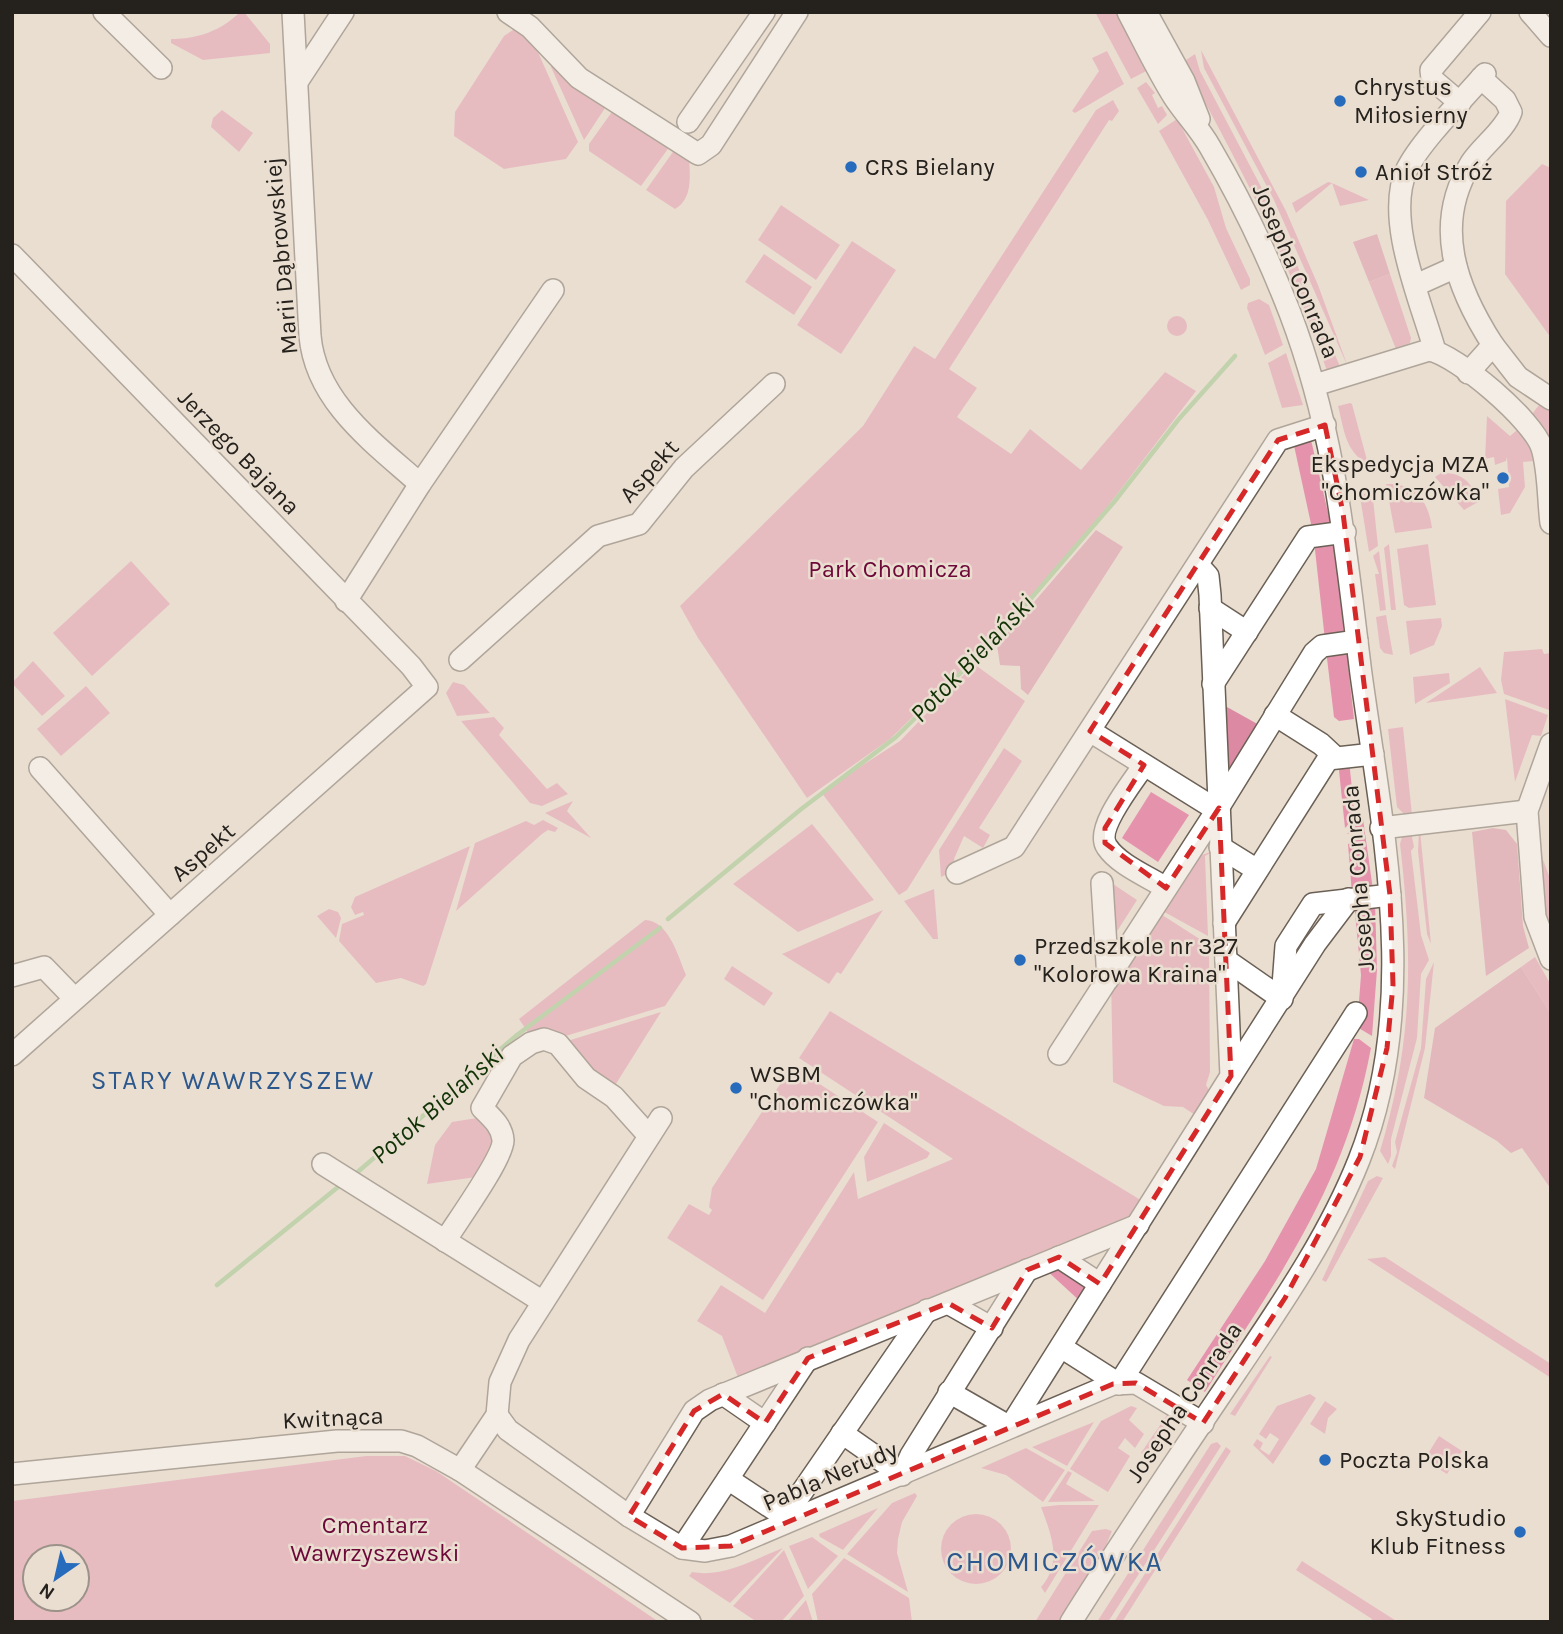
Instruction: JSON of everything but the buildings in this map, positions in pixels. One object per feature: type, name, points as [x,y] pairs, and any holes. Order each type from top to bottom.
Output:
[{"type":"street","points":[[104,12],[161,68]]},
{"type":"street","name":"Marii Dąbrowskiej","points":[[293,12],[310,336],[319,374],[335,403],[420,484]]},
{"type":"street","points":[[297,82],[343,12]]},
{"type":"street","points":[[508,12],[530,27],[579,78],[698,154],[711,145],[797,12]]},
{"type":"street","points":[[688,122],[764,12]]},
{"type":"street","name":"Josepha Conrada","points":[[1128,12],[1169,89],[1207,141]]},
{"type":"street","name":"Josepha Conrada","points":[[1071,1622],[1285,1298],[1334,1214],[1360,1157],[1379,1091],[1391,1014],[1394,957],[1390,895],[1345,532],[1315,385],[1269,263],[1207,141],[1184,81],[1146,12]]},
{"type":"street","points":[[1460,103],[1432,79],[1430,70],[1480,12]]},
{"type":"street","points":[[1530,12],[1551,36]]},
{"type":"street","points":[[1435,351],[1399,225],[1404,180],[1414,158],[1483,76],[1505,100],[1511,112],[1471,164],[1458,190],[1450,224],[1456,267],[1469,307],[1493,345],[1518,377],[1551,399]]},
{"type":"street","name":"Jerzego Bajana","points":[[12,255],[411,666],[427,687]]},
{"type":"street","points":[[1416,285],[1456,267]]},
{"type":"street","points":[[346,601],[420,484],[553,290]]},
{"type":"street","points":[[1468,373],[1493,345]]},
{"type":"street","points":[[1315,385],[1429,350],[1435,351],[1468,373],[1535,434],[1542,450],[1551,523]]},
{"type":"street","name":"Aspekt","points":[[460,660],[598,536],[639,524],[684,468],[774,384]]},
{"type":"street","points":[[957,873],[1014,847],[1278,440],[1325,425]]},
{"type":"street","points":[[1213,684],[1308,537],[1345,532]]},
{"type":"street","points":[[1198,565],[1208,576],[1231,1076]]},
{"type":"street","points":[[1210,608],[1247,632]]},
{"type":"street","points":[[1059,1054],[1217,810],[1314,653],[1322,646],[1357,641]]},
{"type":"street","name":"Aspekt","points":[[12,1055],[427,687]]},
{"type":"street","points":[[1275,715],[1321,744],[1335,757]]},
{"type":"street","points":[[1090,731],[1217,810]]},
{"type":"street","points":[[1551,744],[1527,811],[1535,917],[1551,960]]},
{"type":"street","points":[[1224,923],[1328,759],[1373,754]]},
{"type":"street","points":[[1144,765],[1105,828],[1105,843],[1113,854],[1166,888]]},
{"type":"street","points":[[40,768],[170,915]]},
{"type":"street","points":[[1381,828],[1527,811]]},
{"type":"street","points":[[1220,847],[1257,870]]},
{"type":"street","points":[[1102,883],[1108,979]]},
{"type":"street","points":[[949,1392],[1010,1427],[1315,944],[1349,898],[1390,895]]},
{"type":"street","points":[[1226,960],[1282,999]]},
{"type":"street","points":[[12,976],[44,967],[74,998]]},
{"type":"street","points":[[1119,1384],[1356,1013]]},
{"type":"street","points":[[445,1241],[498,1157],[503,1141],[497,1124],[482,1108],[512,1056],[531,1043],[544,1039],[558,1044],[586,1078],[614,1097],[649,1136]]},
{"type":"street","points":[[460,1470],[497,1415],[500,1381],[519,1340],[661,1118]]},
{"type":"street","points":[[338,1174],[543,1302]]},
{"type":"street","points":[[629,1516],[694,1411],[723,1394],[1138,1224]]},
{"type":"street","points":[[1059,1257],[1100,1284]]},
{"type":"street","points":[[842,1433],[902,1475],[949,1392],[1027,1270]]},
{"type":"street","points":[[948,1303],[992,1328]]},
{"type":"street","points":[[728,1479],[790,1520],[793,1506],[927,1310]]},
{"type":"street","points":[[1061,1347],[1119,1384],[1136,1383],[1203,1423]]},
{"type":"street","points":[[682,1548],[808,1358]]},
{"type":"street","name":"Pabla Nerudy","points":[[497,1415],[508,1430],[629,1516],[682,1548],[705,1551],[731,1546],[1010,1427],[1119,1384]]},
{"type":"street","points":[[723,1394],[765,1423]]},
{"type":"street","name":"Kwitnąca","points":[[12,1474],[337,1441],[382,1439],[417,1446],[460,1470],[690,1622]]},
{"type":"highlighted area","points":[[1325,425],[1343,513],[1390,895],[1393,985],[1387,1048],[1360,1157],[1285,1298],[1203,1423],[1136,1383],[1113,1384],[731,1546],[682,1548],[629,1516],[694,1411],[710,1400],[723,1394],[765,1423],[808,1358],[832,1347],[948,1303],[992,1328],[1027,1270],[1059,1257],[1100,1284],[1231,1076],[1219,808],[1166,888],[1105,843],[1105,828],[1144,765],[1090,731],[1278,440]]},
{"type":"green space","points":[[240,12],[244,12],[270,44],[270,53],[203,60],[171,43],[171,39],[217,29]]},
{"type":"green space","points":[[1095,12],[1119,12],[1150,69],[1131,79]]},
{"type":"green space","points":[[519,26],[529,32],[578,142],[566,159],[504,169],[454,136],[455,112],[504,36]]},
{"type":"green space","points":[[1201,50],[1286,211],[1318,285],[1348,367],[1273,198],[1204,68]]},
{"type":"green space","points":[[1107,51],[1124,84],[1075,113],[1072,111],[1099,71],[1092,58]]},
{"type":"green space","points":[[1195,54],[1200,71],[1276,215],[1341,369],[1327,371],[1280,251],[1224,137],[1183,62]]},
{"type":"green space","points":[[552,60],[607,105],[584,140],[551,67]]},
{"type":"green space","points":[[1146,82],[1155,93],[1152,95],[1158,108],[1162,106],[1167,115],[1158,124],[1137,88]]},
{"type":"green space","name":"Park Chomicza","points":[[1113,100],[1119,111],[1112,121],[1109,120],[949,369],[977,388],[957,417],[1011,454],[1030,429],[1081,470],[1165,372],[1196,391],[1095,523],[1012,620],[890,739],[807,798],[698,638],[680,606],[863,426],[914,346],[935,359],[1096,110]]},
{"type":"green space","points":[[614,109],[670,146],[641,186],[589,151],[589,144]]},
{"type":"green space","points":[[222,110],[253,133],[239,152],[211,127],[213,118]]},
{"type":"green space","points":[[1177,119],[1214,187],[1226,228],[1250,279],[1250,285],[1241,290],[1208,220],[1159,131]]},
{"type":"green space","points":[[675,149],[689,157],[690,172],[688,193],[681,205],[675,209],[646,190]]},
{"type":"green space","points":[[1542,164],[1551,168],[1551,338],[1505,274],[1506,201]]},
{"type":"green space","points":[[1328,182],[1332,183],[1296,213],[1292,203]]},
{"type":"green space","points":[[1332,183],[1369,200],[1340,206]]},
{"type":"green space","points":[[781,205],[840,245],[816,280],[758,240]]},
{"type":"green space","points":[[852,241],[896,270],[841,354],[797,325]]},
{"type":"green space","points":[[764,254],[812,287],[794,315],[745,282]]},
{"type":"green space","points":[[1390,274],[1411,338],[1410,343],[1396,349],[1369,282]]},
{"type":"green space","points":[[1259,299],[1269,305],[1283,345],[1265,355],[1247,308],[1248,303]]},
{"type":"green space","points":[[1173,316],[1181,316],[1187,326],[1181,336],[1173,336],[1167,330],[1167,322]]},
{"type":"green space","points":[[1286,353],[1303,405],[1282,408],[1268,363]]},
{"type":"green space","points":[[1543,400],[1551,405],[1551,442],[1532,414]]},
{"type":"green space","points":[[1350,403],[1368,464],[1354,453],[1344,431],[1338,406]]},
{"type":"green space","points":[[1487,416],[1510,436],[1517,430],[1530,447],[1533,461],[1523,462],[1525,487],[1510,513],[1501,515],[1498,489],[1509,487],[1507,457],[1506,461],[1495,465],[1494,457],[1485,459]]},
{"type":"green space","points":[[1311,440],[1331,525],[1313,533],[1293,441]]},
{"type":"green space","points":[[1441,473],[1460,476],[1473,489],[1478,502],[1464,510],[1435,477]]},
{"type":"green space","points":[[1386,484],[1405,487],[1418,495],[1427,509],[1432,528],[1395,533]]},
{"type":"green space","points":[[1372,489],[1378,546],[1369,552],[1360,497]]},
{"type":"green space","points":[[1335,540],[1344,634],[1325,640],[1314,541]]},
{"type":"green space","points":[[1389,544],[1396,610],[1391,610],[1384,548]]},
{"type":"green space","points":[[1428,544],[1436,605],[1409,608],[1404,605],[1397,549]]},
{"type":"green space","points":[[1379,551],[1386,610],[1380,611],[1375,574],[1379,574],[1373,556]]},
{"type":"green space","points":[[131,561],[170,604],[92,676],[53,633]]},
{"type":"green space","points":[[1386,615],[1393,655],[1384,653],[1380,648],[1376,617]]},
{"type":"green space","points":[[1441,618],[1442,626],[1434,645],[1410,655],[1406,621]]},
{"type":"green space","points":[[1346,647],[1354,719],[1339,721],[1334,717],[1326,650]]},
{"type":"green space","points":[[1542,649],[1544,654],[1551,653],[1549,710],[1504,694],[1501,680],[1504,652]]},
{"type":"green space","points":[[33,661],[65,696],[42,716],[12,683]]},
{"type":"green space","points":[[974,664],[1025,701],[907,890],[899,895],[821,792],[900,741]]},
{"type":"green space","points":[[1480,667],[1497,693],[1426,703]]},
{"type":"green space","points":[[1449,673],[1450,683],[1415,704],[1413,677]]},
{"type":"green space","points":[[453,682],[464,685],[490,713],[457,716],[446,693]]},
{"type":"green space","points":[[86,686],[110,713],[61,756],[37,729]]},
{"type":"green space","points":[[1505,699],[1548,715],[1541,736],[1532,735],[1515,782]]},
{"type":"green space","points":[[494,717],[504,728],[499,735],[547,789],[557,783],[568,794],[542,806],[530,803],[461,721]]},
{"type":"green space","points":[[1403,727],[1412,815],[1405,815],[1397,807],[1388,729]]},
{"type":"green space","points":[[1004,748],[1022,761],[979,828],[990,835],[983,848],[964,836],[954,859],[956,870],[941,877],[939,850]]},
{"type":"green space","points":[[1349,760],[1355,818],[1345,828],[1338,761]]},
{"type":"green space","points":[[1151,792],[1189,815],[1158,862],[1122,838]]},
{"type":"green space","points":[[573,801],[567,811],[591,838],[545,813]]},
{"type":"green space","points":[[1363,819],[1373,890],[1352,894],[1348,844],[1354,842],[1353,833],[1347,834]]},
{"type":"green space","points":[[543,820],[558,828],[555,832],[548,830],[542,834],[456,911],[475,843],[526,821],[534,825]]},
{"type":"green space","points":[[812,824],[874,900],[798,932],[733,884]]},
{"type":"green space","points":[[1419,830],[1431,944],[1427,934],[1418,851]]},
{"type":"green space","points":[[1411,832],[1421,935],[1429,960],[1421,974],[1417,1038],[1391,1139],[1388,1164],[1380,1151],[1399,1073],[1407,999],[1407,924],[1400,844],[1402,837]]},
{"type":"green space","points":[[470,846],[426,984],[423,986],[401,978],[376,983],[339,941],[342,924],[364,915],[363,912],[355,915],[351,907],[355,897]]},
{"type":"green space","points":[[1216,850],[1205,856],[1208,936],[1157,908],[1196,857]]},
{"type":"green space","points":[[1542,857],[1551,881],[1551,932],[1545,921]]},
{"type":"green space","points":[[1110,882],[1137,900],[1114,936],[1125,944],[1114,960]]},
{"type":"green space","points":[[934,889],[938,939],[933,939],[904,901]]},
{"type":"green space","points":[[1375,902],[1377,970],[1372,1036],[1357,1027],[1361,975],[1354,903]]},
{"type":"green space","points":[[329,909],[338,912],[341,918],[336,938],[317,916]]},
{"type":"green space","points":[[883,910],[841,974],[837,972],[829,984],[782,954]]},
{"type":"green space","points":[[1156,911],[1209,945],[1210,1072],[1206,1085],[1209,1090],[1195,1115],[1183,1107],[1164,1106],[1113,1082],[1111,978]]},
{"type":"green space","points":[[645,920],[660,926],[672,941],[686,975],[665,1006],[559,1038],[531,1037],[519,1019]]},
{"type":"green space","points":[[1535,957],[1551,985],[1551,1014],[1521,967]]},
{"type":"green space","points":[[1434,962],[1425,1048],[1395,1169],[1392,1166],[1397,1152],[1395,1142],[1421,1048],[1426,979]]},
{"type":"green space","points":[[732,966],[773,993],[764,1006],[724,979]]},
{"type":"green space","points":[[830,1011],[1144,1202],[1134,1218],[739,1380],[722,1336],[697,1321],[721,1285],[765,1313],[854,1172],[858,1199],[953,1159],[799,1058]]},
{"type":"green space","points":[[661,1012],[614,1087],[592,1074],[564,1042]]},
{"type":"green space","points":[[1354,1039],[1359,1039],[1371,1048],[1359,1098],[1327,1187],[1283,1269],[1205,1392],[1187,1380],[1265,1261],[1316,1169]]},
{"type":"green space","points":[[792,1066],[878,1122],[763,1300],[667,1238],[689,1204],[709,1215],[712,1210],[709,1207],[712,1188]]},
{"type":"green space","points":[[477,1118],[490,1135],[492,1147],[476,1177],[427,1184],[435,1145],[452,1122]]},
{"type":"green space","points":[[884,1123],[930,1153],[927,1158],[867,1182],[864,1157]]},
{"type":"green space","points":[[1377,1176],[1383,1178],[1326,1282],[1322,1280],[1368,1181]]},
{"type":"green space","points":[[1385,1257],[1551,1364],[1551,1378],[1367,1259]]},
{"type":"green space","points":[[1055,1264],[1089,1285],[1082,1303],[1044,1268]]},
{"type":"green space","points":[[1270,1356],[1272,1357],[1235,1416],[1230,1414]]},
{"type":"green space","points":[[1310,1394],[1316,1398],[1273,1464],[1253,1445],[1257,1439],[1263,1443],[1260,1449],[1269,1455],[1279,1439],[1270,1433],[1266,1439],[1259,1434],[1277,1406]]},
{"type":"green space","points":[[1325,1401],[1337,1409],[1328,1418],[1325,1434],[1310,1424]]},
{"type":"green space","points":[[1131,1406],[1137,1408],[1129,1420],[1144,1434],[1135,1448],[1125,1438],[1118,1448],[1130,1456],[1108,1492],[1070,1469],[1101,1421]]},
{"type":"green space","points":[[1167,1415],[1172,1418],[1147,1457],[1141,1453]]},
{"type":"green space","points":[[1094,1422],[1067,1466],[1032,1447]]},
{"type":"green space","points":[[1439,1436],[1462,1451],[1447,1474],[1424,1460]]},
{"type":"green space","points":[[1217,1442],[1221,1446],[1108,1622],[1097,1622],[1211,1444]]},
{"type":"green space","points":[[1226,1447],[1231,1451],[1126,1616],[1122,1622],[1114,1622]]},
{"type":"green space","points":[[1026,1448],[1065,1470],[1043,1502],[1006,1475],[981,1468]]},
{"type":"green space","name":"Cmentarz Wawrzyszewski","points":[[366,1456],[405,1456],[436,1471],[659,1622],[12,1622],[12,1501]]},
{"type":"green space","points":[[1068,1471],[1072,1473],[1066,1484],[1095,1501],[1048,1502]]},
{"type":"green space","points":[[915,1493],[917,1496],[902,1522],[897,1553],[908,1592],[847,1554],[892,1503]]},
{"type":"green space","points":[[1099,1505],[1045,1593],[1041,1587],[1052,1568],[1053,1548],[1041,1507]]},
{"type":"green space","points":[[878,1508],[843,1550],[820,1537],[819,1534]]},
{"type":"green space","points":[[976,1514],[1001,1524],[1011,1549],[1001,1574],[976,1584],[951,1574],[941,1549],[951,1524]]},
{"type":"green space","points":[[1092,1531],[1112,1531],[1104,1550],[1058,1622],[1035,1622]]},
{"type":"green space","points":[[812,1537],[838,1556],[808,1589],[789,1546]]},
{"type":"green space","points":[[783,1548],[730,1603],[689,1576],[692,1572],[727,1570]]},
{"type":"green space","points":[[784,1550],[804,1596],[781,1622],[757,1622],[733,1606]]},
{"type":"green space","points":[[844,1558],[909,1598],[912,1622],[818,1622],[812,1594]]},
{"type":"green space","points":[[1302,1561],[1398,1622],[1371,1622],[1372,1619],[1296,1570]]},
{"type":"green space","points":[[806,1600],[813,1622],[787,1622]]},
{"type":"shaded area","points":[[1377,234],[1390,274],[1369,282],[1353,242]]},
{"type":"shaded area","points":[[1096,530],[1123,547],[1028,695],[1021,689],[1020,666],[1000,665],[997,645]]},
{"type":"shaded area","points":[[1218,702],[1261,726],[1228,780]]},
{"type":"shaded area","points":[[1493,828],[1506,830],[1517,844],[1523,926],[1529,948],[1486,976],[1472,832]]},
{"type":"shaded area","points":[[1521,967],[1551,1014],[1551,1189],[1522,1148],[1511,1153],[1497,1141],[1424,1098],[1435,1028]]},
{"type":"waterway","name":"Potok Bielański","points":[[668,919],[800,810],[896,737],[1002,632],[1114,502],[1178,420],[1235,356]]},
{"type":"waterway","name":"Potok Bielański","points":[[353,1176],[517,1035],[660,928]]},
{"type":"waterway","name":"Potok Bielański","points":[[217,1285],[343,1183]]},
{"type":"place","name":"Chrystus Miłosierny","points":[[1340,101]]},
{"type":"place","name":"CRS Bielany","points":[[851,167]]},
{"type":"place","name":"Anioł Stróż","points":[[1361,172]]},
{"type":"place","name":"Ekspedycja MZA \"Chomiczówka\"","points":[[1503,478]]},
{"type":"place","name":"Przedszkole nr 327 \"Kolorowa Kraina\"","points":[[1020,960]]},
{"type":"place","name":"WSBM \"Chomiczówka\"","points":[[736,1088]]},
{"type":"place","name":"Poczta Polska","points":[[1325,1460]]},
{"type":"place","name":"SkyStudio Klub Fitness","points":[[1520,1532]]},
{"type":"district","name":"STARY WAWRZYSZEW","points":[[233,1080]]},
{"type":"district","name":"CHOMICZÓWKA","points":[[1055,1561]]}]
